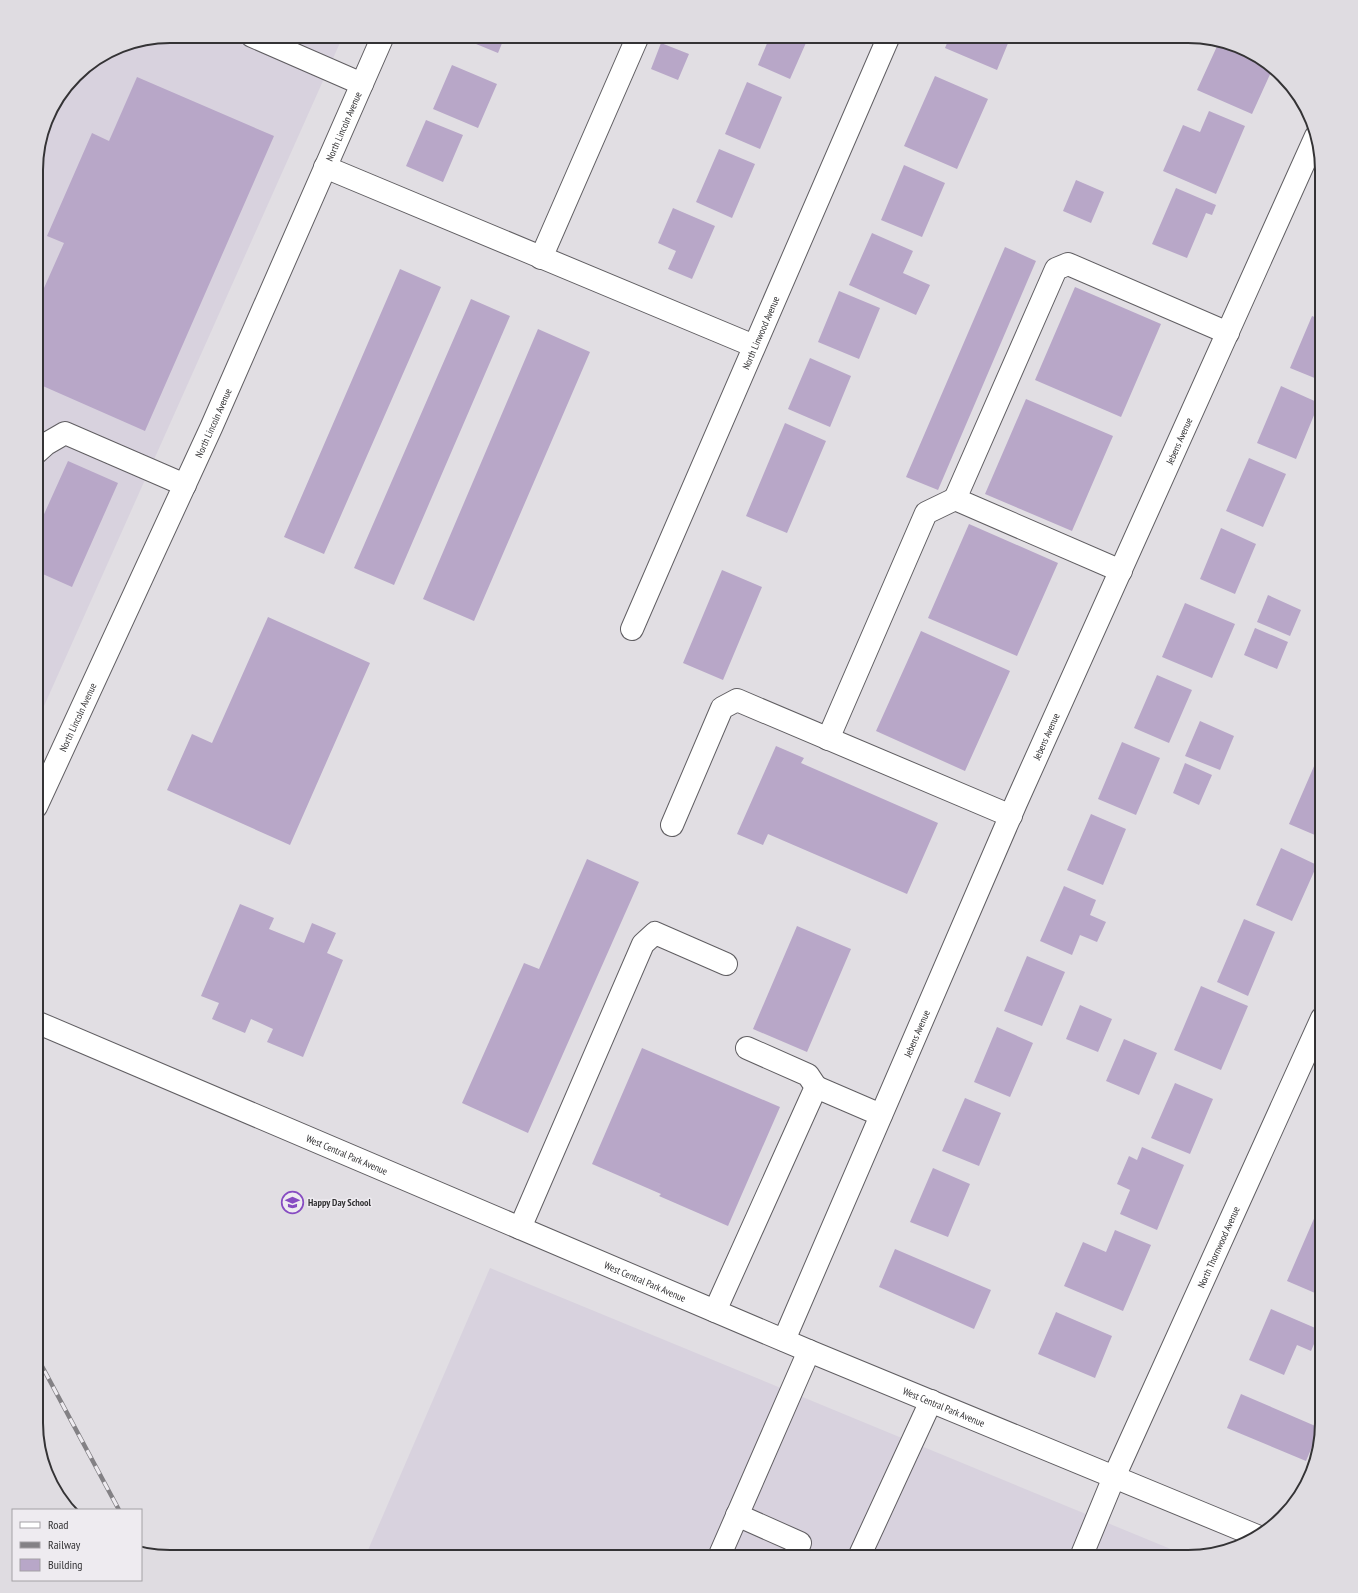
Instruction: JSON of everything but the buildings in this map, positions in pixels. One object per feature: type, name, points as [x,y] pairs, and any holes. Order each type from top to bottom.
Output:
[{"type":"street","points":[[268,43],[362,84]]},
{"type":"street","name":"North Lincoln Avenue","points":[[43,792],[185,485],[380,43]]},
{"type":"street","points":[[541,258],[635,43]]},
{"type":"street","name":"North Linwood Avenue","points":[[632,629],[886,43]]},
{"type":"street","name":"Jebens Avenue","points":[[784,1340],[1011,816],[1312,144]]},
{"type":"street","points":[[326,167],[754,346]]},
{"type":"street","points":[[828,739],[926,513],[955,499],[1056,269],[1068,264],[1228,333]]},
{"type":"street","points":[[43,446],[65,433],[185,485]]},
{"type":"street","points":[[955,499],[1121,571]]},
{"type":"street","points":[[672,825],[722,708],[737,700],[1011,816]]},
{"type":"street","points":[[520,1228],[642,944],[655,933],[726,964]]},
{"type":"street","name":"West Central Park Avenue","points":[[43,1025],[809,1351],[1250,1533]]},
{"type":"street","name":"North Thornwood Avenue","points":[[1084,1550],[1114,1477],[1315,1033]]},
{"type":"street","points":[[746,1048],[808,1075],[816,1087],[882,1115]]},
{"type":"street","points":[[715,1311],[816,1087]]},
{"type":"street","points":[[722,1550],[809,1351]]},
{"type":"street","points":[[862,1550],[931,1401]]},
{"type":"street","points":[[737,1515],[800,1543],[797,1550]]},
{"type":"shaded area","points":[[170,43],[340,43],[43,708],[43,162],[47,137],[56,114],[69,93],[80,80],[100,64],[129,50],[145,45]]},
{"type":"shaded area","points":[[490,1268],[1173,1550],[368,1550]]},
{"type":"railway","points":[[43,1368],[118,1509]]},
{"type":"place","name":"Happy Day School","points":[[293,1202]]}]
